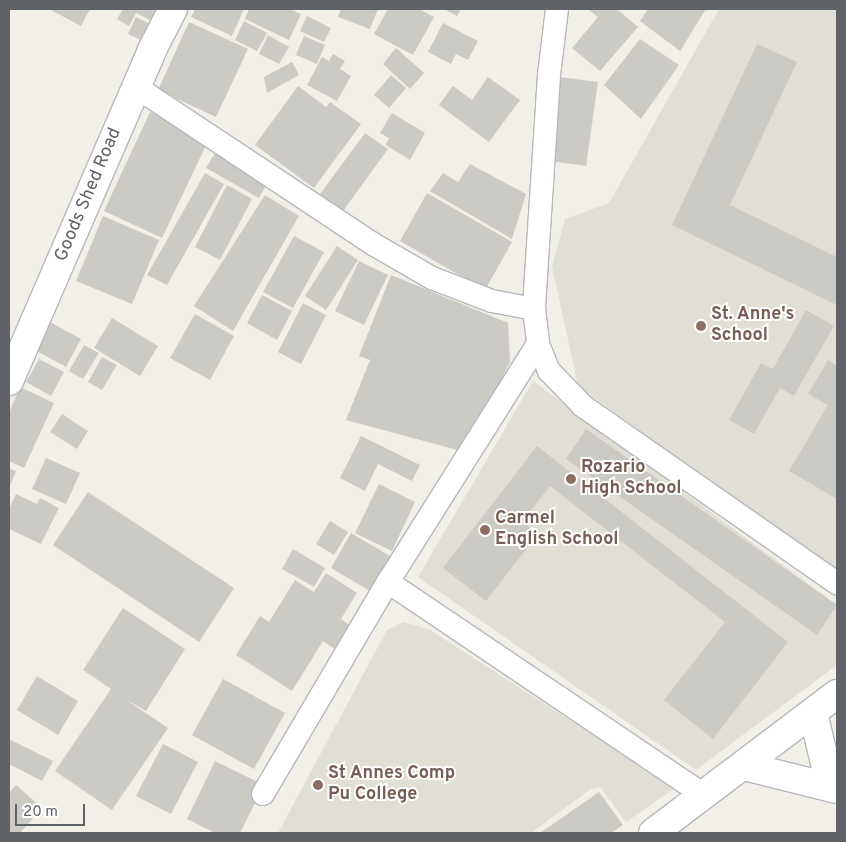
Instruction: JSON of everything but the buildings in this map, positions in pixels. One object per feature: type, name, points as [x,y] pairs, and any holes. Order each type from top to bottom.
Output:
[{"type":"street","name":"Goods Shed Road","points":[[9,382],[136,87],[173,9]]},
{"type":"street","points":[[557,9],[534,309],[538,344],[549,371],[583,406],[837,583]]},
{"type":"street","points":[[136,87],[373,244],[432,278],[492,301],[534,309]]},
{"type":"street","points":[[263,794],[388,582],[538,344]]},
{"type":"street","points":[[388,582],[705,796]]},
{"type":"street","points":[[653,833],[705,796],[837,694]]},
{"type":"street","points":[[812,713],[834,788]]},
{"type":"street","points":[[744,766],[834,788]]},
{"type":"shaded area","name":"St. Anne's School","points":[[719,9],[837,9],[837,572],[578,386],[552,266],[565,219],[609,203]]},
{"type":"shaded area","name":"Rozario High School","points":[[533,381],[837,605],[837,665],[696,770],[418,577]]},
{"type":"shaded area","points":[[404,622],[430,630],[675,788],[626,822],[600,787],[591,789],[531,833],[278,833],[387,630]]},
{"type":"place","name":"St. Anne's School","points":[[701,326]]},
{"type":"place","name":"Rozario High School","points":[[571,479]]},
{"type":"place","name":"Carmel English School","points":[[485,530]]},
{"type":"place","name":"St Annes Comp Pu College","points":[[318,785]]}]
